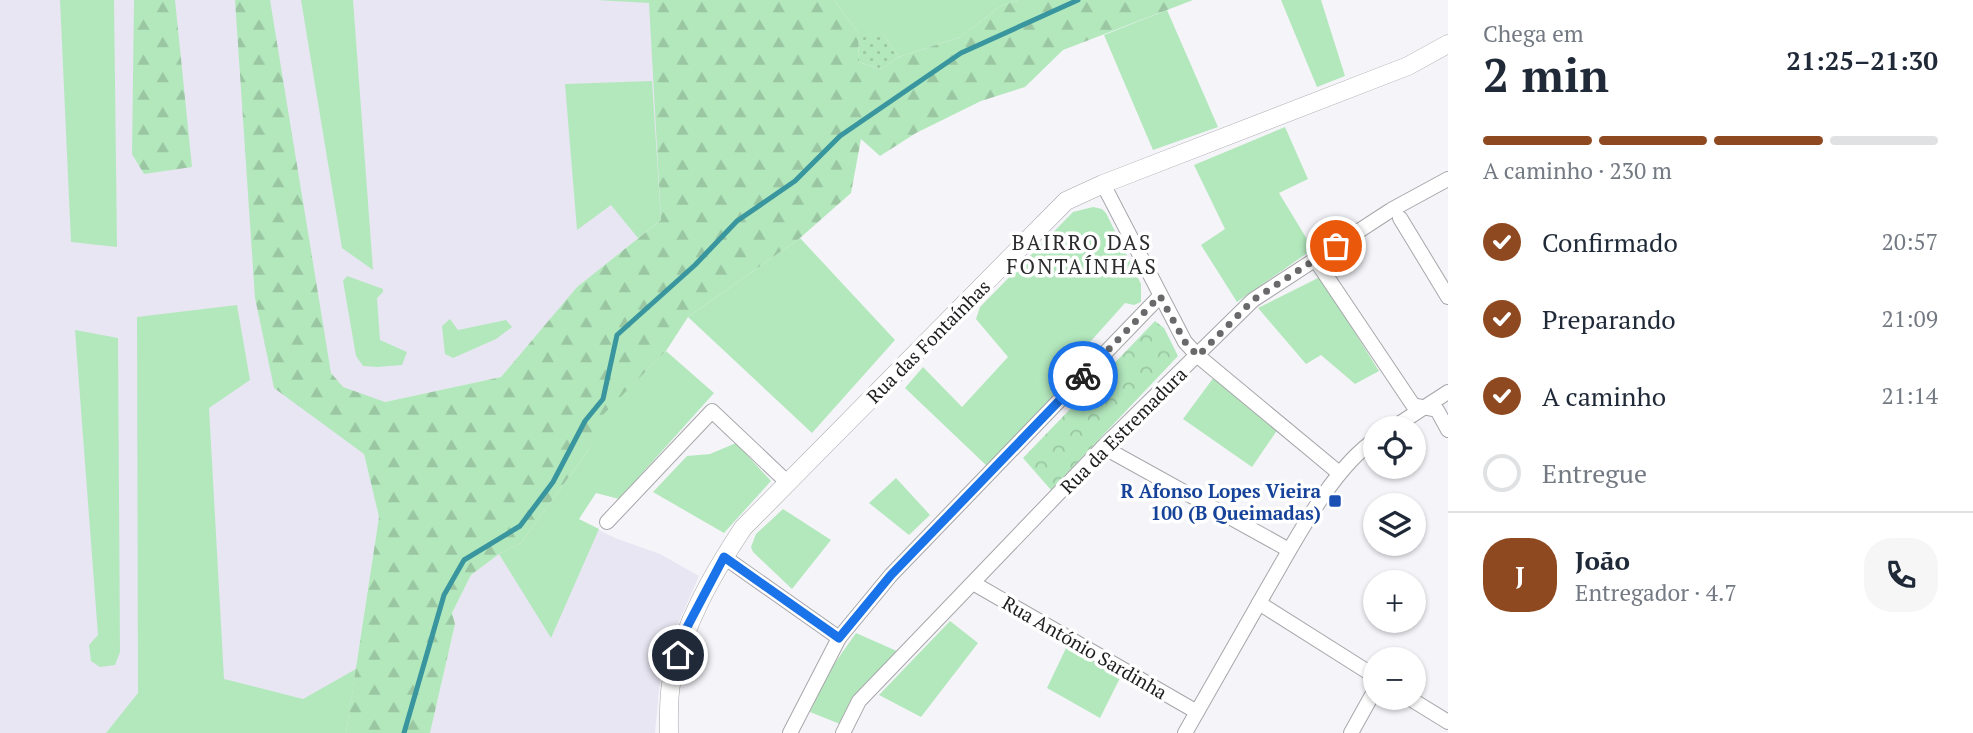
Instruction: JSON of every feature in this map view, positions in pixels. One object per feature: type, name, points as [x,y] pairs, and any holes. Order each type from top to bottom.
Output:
[{"type":"street","name":"Rua das Fontaínhas","points":[[668,733],[671,681],[686,629],[724,557],[743,528],[1066,201],[1103,184],[1408,66],[1448,44]]},
{"type":"street","name":"Rua da Estremadura","points":[[843,733],[859,701],[1103,447],[1253,300],[1391,210],[1448,179]]},
{"type":"street","points":[[1103,184],[1185,342],[1198,356],[1339,473]]},
{"type":"street","points":[[1400,218],[1448,298]]},
{"type":"street","points":[[1315,259],[1413,405],[1437,410],[1448,430]]},
{"type":"street","points":[[790,733],[839,638],[891,575],[1160,296]]},
{"type":"street","points":[[1411,416],[1448,393]]},
{"type":"street","points":[[607,522],[712,411],[788,483]]},
{"type":"street","points":[[1103,447],[1289,551]]},
{"type":"street","points":[[1185,733],[1289,551],[1339,473],[1363,447]]},
{"type":"street","points":[[724,557],[839,638]]},
{"type":"street","name":"Rua António Sardinha","points":[[973,583],[1197,712]]},
{"type":"street","points":[[1259,603],[1363,669]]},
{"type":"street","points":[[1426,708],[1448,722]]},
{"type":"street","points":[[1351,733],[1364,710]]},
{"type":"shaded area","points":[[0,0],[834,0],[859,34],[858,62],[577,287],[501,377],[385,402],[364,454],[379,517],[346,733],[0,733]]},
{"type":"shaded area","points":[[548,505],[615,538],[660,554],[699,576],[674,633],[660,679],[655,733],[430,733],[455,624],[452,613],[471,575],[499,554],[521,543]]},
{"type":"green space","points":[[60,0],[114,0],[117,247],[71,242]]},
{"type":"green space","points":[[134,0],[175,0],[192,167],[144,174],[132,154]]},
{"type":"green space","points":[[235,0],[270,0],[331,373],[343,387],[385,402],[501,377],[577,287],[661,220],[649,3],[596,0],[834,0],[859,34],[858,62],[882,69],[899,57],[960,37],[1001,6],[1018,0],[1193,0],[1063,50],[1025,87],[981,101],[916,133],[880,156],[861,139],[851,193],[800,238],[688,317],[666,351],[595,423],[590,448],[521,543],[499,554],[471,575],[452,613],[455,624],[430,733],[346,733],[379,517],[364,454],[274,388],[255,298]]},
{"type":"green space","points":[[301,0],[353,0],[373,270],[342,248]]},
{"type":"green space","points":[[834,0],[1018,0],[1001,6],[960,37],[899,57],[883,34],[859,34]]},
{"type":"green space","points":[[1281,0],[1321,0],[1345,76],[1317,87]]},
{"type":"green space","points":[[1167,10],[1218,127],[1153,150],[1104,35]]},
{"type":"green space","points":[[859,34],[883,34],[899,57],[882,69],[858,62]]},
{"type":"green space","points":[[652,81],[661,220],[638,238],[611,205],[577,230],[565,84]]},
{"type":"green space","points":[[1285,127],[1308,179],[1279,193],[1313,249],[1237,302],[1201,245],[1225,229],[1194,165]]},
{"type":"green space","points":[[1093,207],[1106,213],[1141,284],[1141,302],[1134,305],[1125,303],[1064,371],[1066,382],[988,467],[905,388],[923,367],[962,407],[1008,357],[976,319],[980,307],[1073,212]]},
{"type":"green space","points":[[800,238],[895,340],[812,433],[688,317]]},
{"type":"green space","points":[[347,276],[383,289],[377,298],[380,340],[407,352],[402,365],[363,366],[356,356],[343,281]]},
{"type":"green space","points":[[1320,277],[1379,371],[1355,384],[1321,355],[1306,364],[1258,308]]},
{"type":"green space","points":[[237,305],[250,380],[209,408],[224,679],[303,699],[356,669],[346,733],[106,733],[138,693],[137,317]]},
{"type":"green space","points":[[450,319],[458,330],[506,320],[512,327],[496,339],[453,358],[445,354],[442,326]]},
{"type":"green space","points":[[1155,321],[1164,328],[1178,356],[1051,490],[1023,458]]},
{"type":"green space","points":[[75,330],[118,338],[120,652],[115,665],[100,667],[91,661],[89,645],[98,635]]},
{"type":"green space","points":[[666,351],[714,393],[619,499],[596,493],[579,519],[599,529],[551,638],[499,554],[521,543],[590,448],[594,423]]},
{"type":"green space","points":[[1214,377],[1278,429],[1252,467],[1183,419]]},
{"type":"green space","points":[[736,443],[771,481],[724,533],[653,492],[687,456],[710,454]]},
{"type":"green space","points":[[896,478],[930,515],[909,535],[869,503]]},
{"type":"green space","points":[[783,509],[831,540],[792,589],[751,547],[756,534]]},
{"type":"green space","points":[[950,621],[978,643],[921,717],[879,695]]},
{"type":"green space","points":[[856,633],[899,652],[851,706],[840,724],[810,712],[830,670]]},
{"type":"green space","points":[[1067,646],[1121,676],[1100,718],[1047,688]]},
{"type":"waterway","points":[[404,733],[444,595],[464,560],[520,526],[553,482],[585,421],[603,399],[617,335],[695,265],[737,221],[795,181],[840,136],[961,53],[1078,0]]},
{"type":"way so far","points":[[1083,376],[1160,296],[1185,342],[1198,356],[1253,300],[1336,246]]},
{"type":"place","name":"R Afonso Lopes Vieira 100 (B Queimadas)","points":[[1335,501]]},
{"type":"district","name":"BAIRRO DAS FONTAÍNHAS","points":[[1082,254]]},
{"type":"route","points":[[678,655],[686,629],[724,557],[839,638],[891,575],[1083,376]]}]
